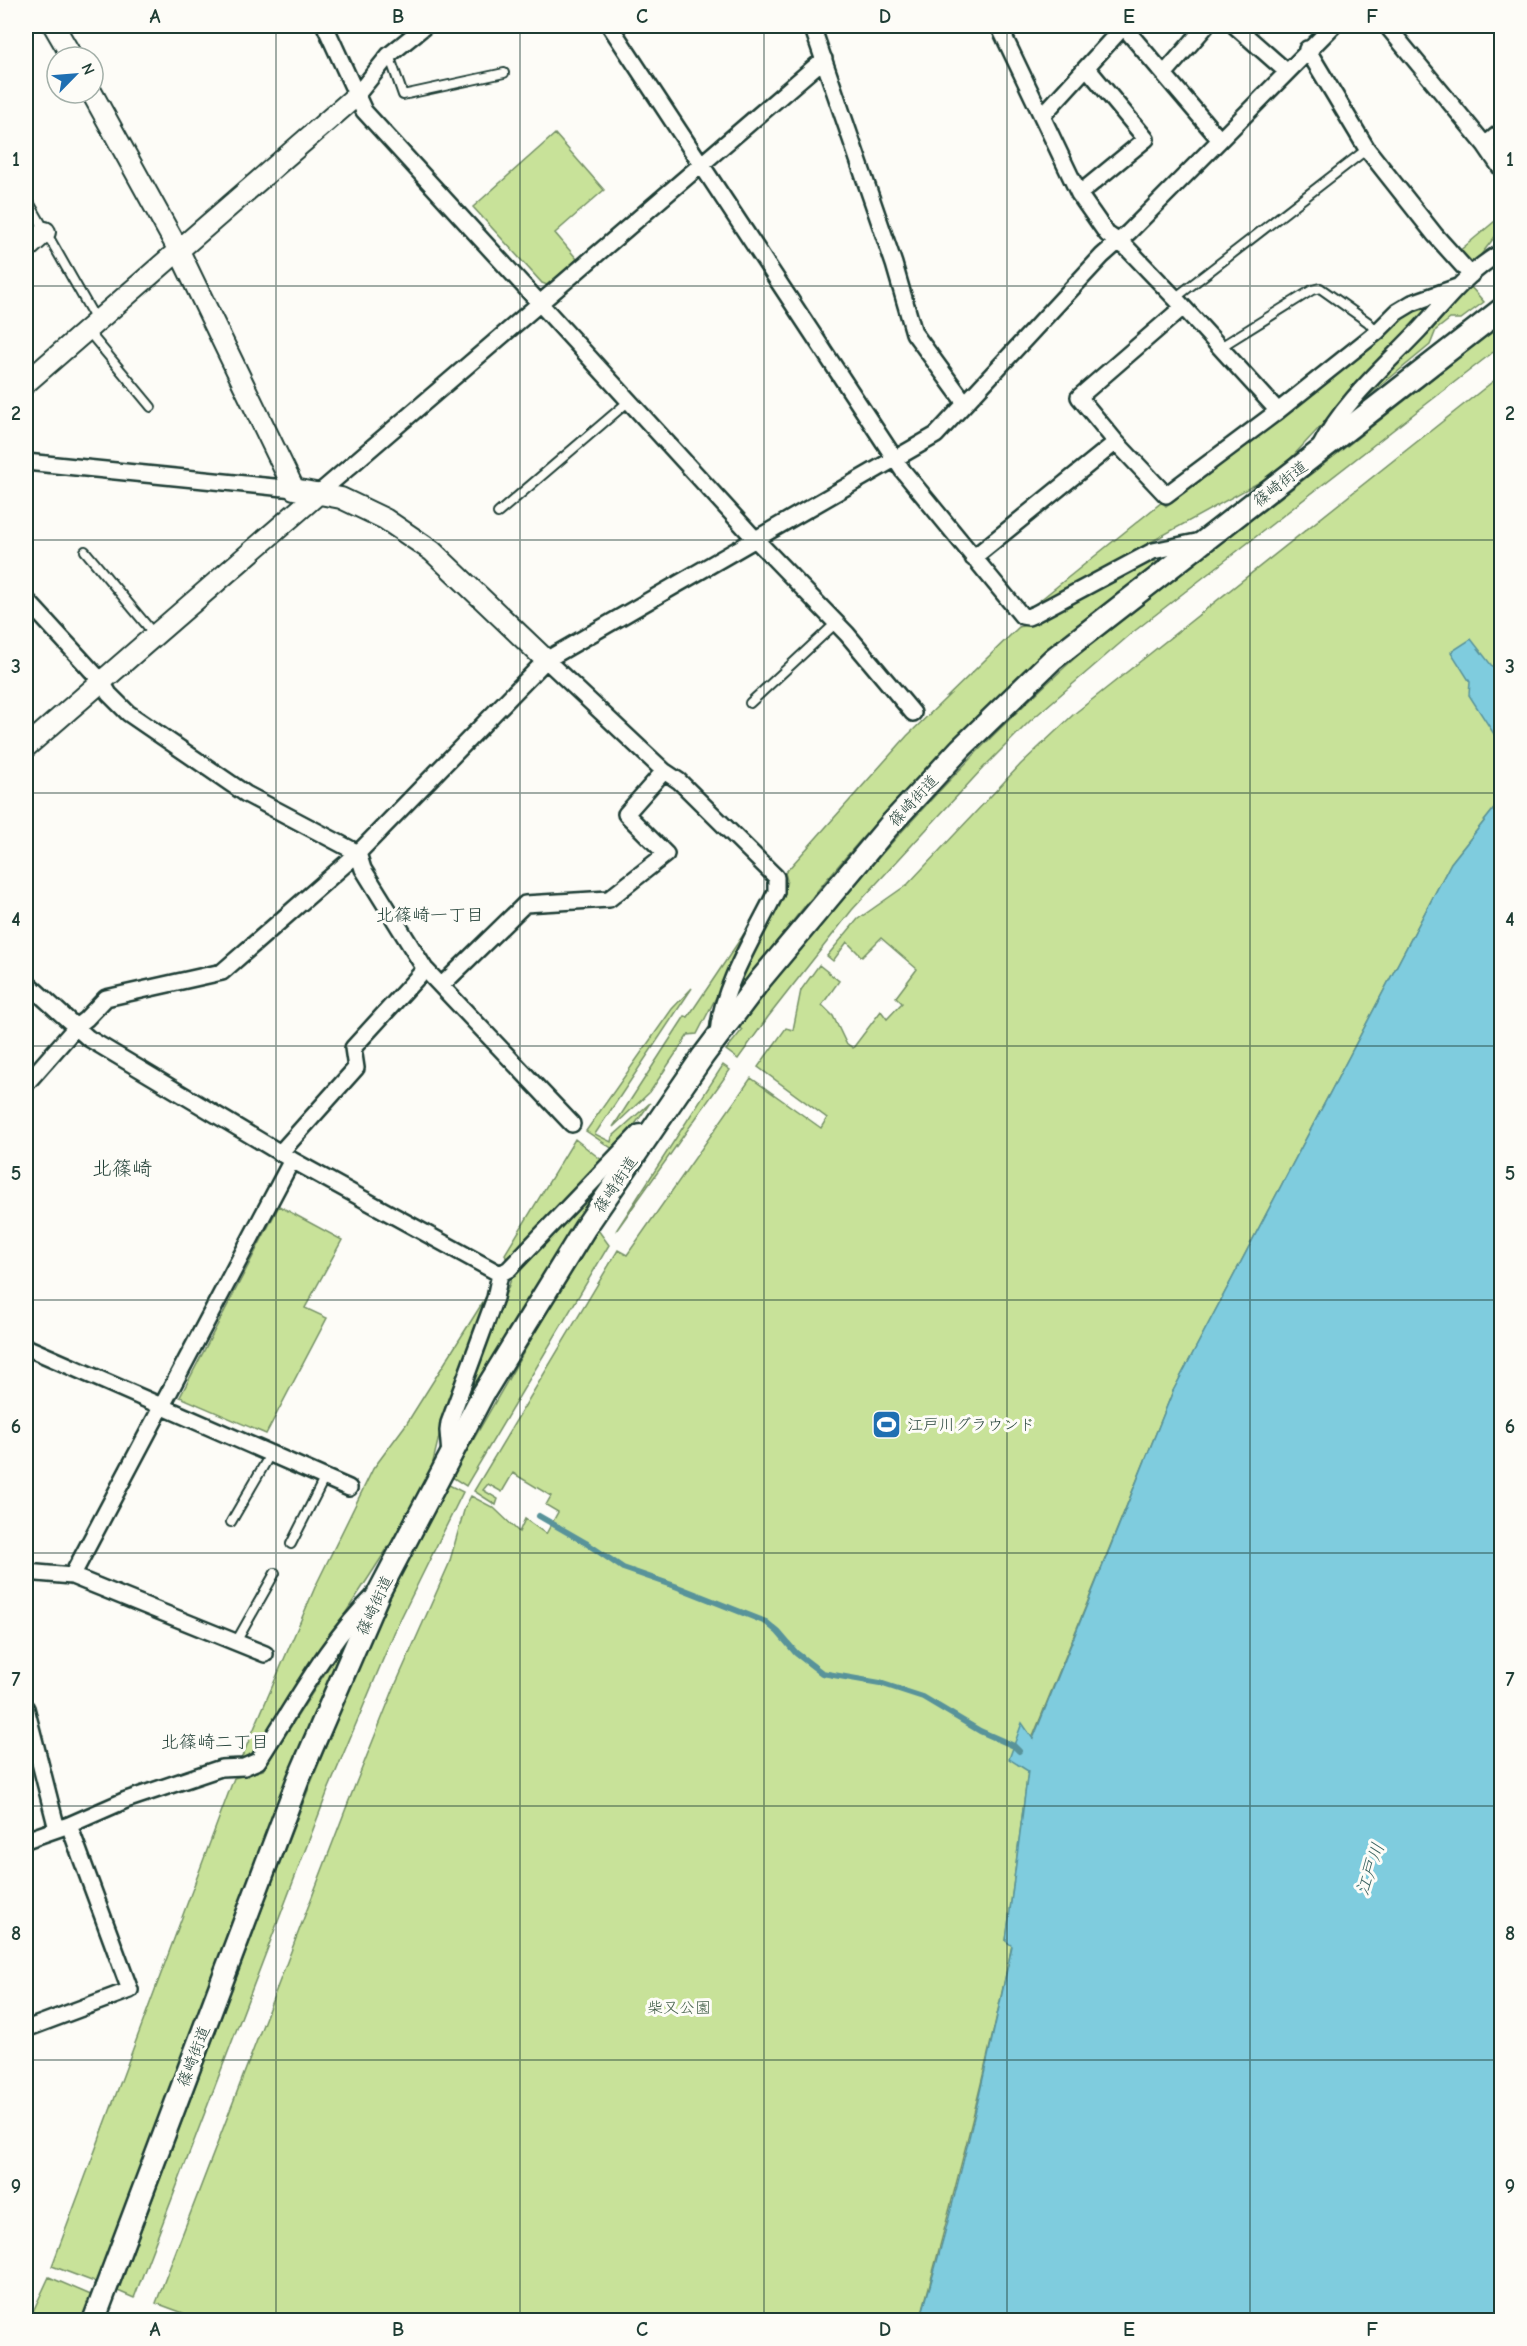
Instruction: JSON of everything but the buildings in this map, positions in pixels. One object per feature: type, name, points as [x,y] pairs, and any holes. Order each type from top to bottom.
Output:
[{"type":"main road","name":"篠崎街道","points":[[94,2320],[298,1780],[378,1592],[483,1394],[579,1238],[718,1034],[761,978],[888,827],[962,748],[1053,659],[1502,309]]},
{"type":"street","points":[[54,26],[65,45]]},
{"type":"street","points":[[325,26],[364,111],[756,540],[836,623],[913,713]]},
{"type":"street","points":[[26,383],[356,96],[389,55],[425,26]]},
{"type":"street","points":[[610,26],[903,471],[1022,616],[1028,617],[1153,551],[1206,540]]},
{"type":"street","points":[[812,26],[894,264],[914,333],[965,403]]},
{"type":"street","points":[[999,26],[1079,194],[1107,234],[1127,249],[1278,411]]},
{"type":"street","points":[[1042,116],[1123,26],[1220,140]]},
{"type":"street","points":[[1165,73],[1206,26]]},
{"type":"street","points":[[1235,26],[1286,71]]},
{"type":"street","points":[[26,1084],[76,1027],[87,1019],[106,998],[222,972],[358,853],[546,660],[936,435],[1102,256],[1332,26]]},
{"type":"street","points":[[1387,26],[1485,145],[1502,170]]},
{"type":"street","points":[[1307,49],[1366,149],[1435,235],[1471,275]]},
{"type":"street","points":[[26,747],[824,59]]},
{"type":"street","points":[[1079,194],[1146,139],[1087,68]]},
{"type":"street","points":[[99,105],[178,249],[294,489]]},
{"type":"street","points":[[1485,145],[1502,131]]},
{"type":"street","points":[[26,249],[45,232]]},
{"type":"street","points":[[1316,455],[1328,432],[1347,406],[1457,287],[1495,256],[1502,240]]},
{"type":"street","points":[[1179,303],[1079,397],[1116,442],[1166,495],[1278,411],[1377,332],[1397,312],[1412,303],[1457,287]]},
{"type":"street","points":[[973,558],[1116,442]]},
{"type":"street","points":[[26,462],[319,493],[341,498],[386,519],[432,551],[664,771],[679,781],[776,877],[776,892],[726,994],[719,1016],[718,1034]]},
{"type":"street","points":[[26,599],[128,713],[246,794],[358,853],[363,869],[425,969],[572,1124]]},
{"type":"street","points":[[441,987],[525,904],[609,899],[666,854],[626,814],[664,771]]},
{"type":"street","points":[[72,1576],[161,1407],[286,1156],[356,1068],[353,1048],[425,969]]},
{"type":"street","points":[[26,982],[88,1038],[286,1156],[500,1274]]},
{"type":"street","points":[[450,1455],[449,1423],[495,1298],[500,1274],[509,1269],[639,1133],[650,1132]]},
{"type":"street","points":[[26,1347],[349,1488]]},
{"type":"street","points":[[26,1572],[72,1576],[265,1654]]},
{"type":"street","points":[[26,1840],[126,1800],[221,1768],[244,1767],[258,1761],[341,1635],[354,1617],[378,1592]]},
{"type":"street","points":[[26,1707],[63,1827],[130,1990],[26,2030]]},
{"type":"lane","points":[[389,55],[403,95],[504,73]]},
{"type":"lane","points":[[1179,303],[1366,149]]},
{"type":"lane","points":[[26,197],[91,325],[152,407]]},
{"type":"lane","points":[[1219,348],[1312,290],[1320,288],[1368,322],[1377,332]]},
{"type":"lane","points":[[498,513],[629,401]]},
{"type":"lane","points":[[85,550],[155,636]]},
{"type":"lane","points":[[750,703],[836,623]]},
{"type":"lane","points":[[231,1522],[271,1453]]},
{"type":"lane","points":[[291,1544],[326,1477]]},
{"type":"lane","points":[[236,1642],[275,1573]]},
{"type":"green space","points":[[555,134],[604,190],[555,233],[577,259],[547,285],[542,283],[473,207]]},
{"type":"green space","points":[[1501,216],[1501,229],[1476,261],[1468,262],[1458,252]]},
{"type":"green space","points":[[1471,287],[1484,302],[1461,319],[1450,319],[1436,330],[1430,345],[1356,406],[1451,304]]},
{"type":"green space","points":[[1442,296],[1278,472],[1029,609],[1162,502],[1166,506],[1403,318]]},
{"type":"green space","points":[[1501,324],[1501,346],[1132,633],[1030,721],[983,768],[852,910],[738,1059],[726,1050],[742,1030],[738,1026],[861,878],[947,783],[1037,693],[1130,611],[1300,483]]},
{"type":"green space","name":"柴又公園","points":[[1501,375],[1501,800],[1451,863],[1173,1391],[1032,1739],[1022,1724],[1028,1771],[1006,1941],[1012,1945],[969,2134],[920,2320],[202,2320],[156,2303],[348,1803],[394,1688],[449,1564],[465,1507],[471,1496],[494,1508],[519,1532],[525,1519],[546,1534],[558,1512],[546,1505],[551,1496],[513,1473],[502,1492],[488,1484],[483,1490],[498,1499],[496,1505],[474,1491],[618,1250],[627,1255],[751,1078],[821,1128],[827,1118],[758,1067],[786,1028],[793,1030],[801,990],[819,965],[839,981],[822,1005],[833,1016],[846,1043],[853,1048],[881,1011],[887,1019],[902,1003],[896,997],[917,969],[881,938],[862,957],[847,942],[833,961],[827,956],[858,919],[908,884],[1021,764],[1074,714]]},
{"type":"green space","points":[[1153,560],[1158,563],[1082,623],[1010,687],[908,788],[837,867],[728,1003],[784,892],[787,880],[785,873],[907,736],[1019,627],[1037,622]]},
{"type":"green space","points":[[766,901],[697,1034],[688,1035],[650,1092],[613,1127],[685,1016],[688,1017]]},
{"type":"green space","points":[[692,988],[595,1134],[611,1142],[612,1137],[650,1103],[631,1130],[613,1149],[586,1131],[672,1009]]},
{"type":"green space","points":[[723,1065],[730,1070],[616,1231]]},
{"type":"green space","points":[[575,1139],[603,1161],[512,1255],[506,1258],[505,1254]]},
{"type":"green space","points":[[610,1174],[534,1290],[457,1423],[512,1277]]},
{"type":"green space","points":[[279,1206],[342,1240],[305,1308],[327,1318],[266,1434],[180,1397]]},
{"type":"green space","points":[[598,1230],[609,1245],[466,1486],[452,1477],[551,1305]]},
{"type":"green space","points":[[488,1294],[487,1303],[442,1424],[432,1466],[398,1532],[254,1754],[249,1758],[241,1759],[316,1585],[373,1469],[407,1423]]},
{"type":"green space","points":[[447,1484],[463,1492],[397,1626],[327,1793],[134,2298],[118,2291],[277,1869],[368,1646],[419,1537]]},
{"type":"green space","points":[[343,1645],[290,1773],[97,2283],[52,2266],[234,1778],[263,1770]]},
{"type":"green space","points":[[49,2277],[93,2296],[83,2320],[29,2320]]},
{"type":"water","points":[[1471,639],[1495,670],[1501,674],[1501,745],[1469,695],[1470,682],[1451,652]]},
{"type":"water","name":"江戸川","points":[[1501,800],[1501,2320],[920,2320],[970,2134],[1012,1946],[1006,1941],[1028,1771],[1009,1759],[1022,1723],[1033,1739],[1173,1391],[1451,863]]},
{"type":"waterway","points":[[539,1516],[623,1568],[766,1622],[796,1653],[822,1673],[880,1683],[923,1697],[980,1731],[1014,1746],[1019,1751]]},
{"type":"place","name":"江戸川グラウンド","points":[[886,1424]]},
{"type":"district","name":"北篠崎一丁目","points":[[430,915]]},
{"type":"district","name":"北篠崎","points":[[122,1168]]},
{"type":"district","name":"北篠崎二丁目","points":[[215,1742]]}]
